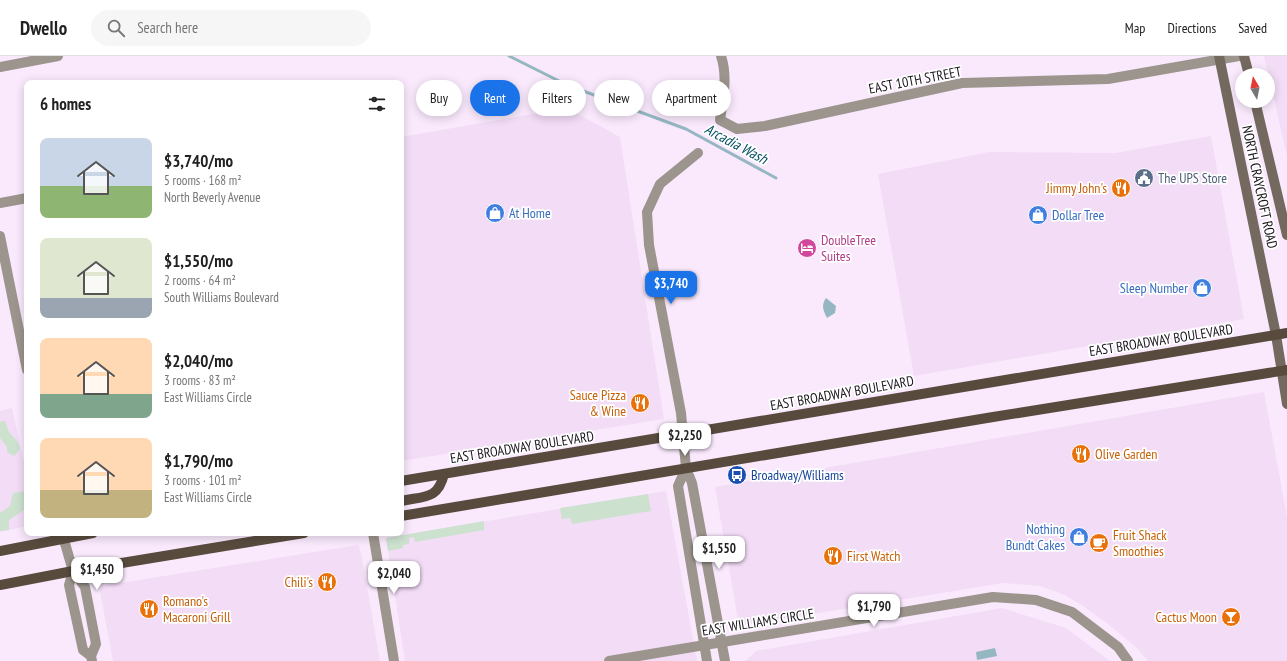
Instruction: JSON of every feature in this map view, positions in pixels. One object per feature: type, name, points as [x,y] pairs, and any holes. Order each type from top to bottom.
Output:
[{"type":"main road","points":[[1244,56],[1247,68]]},
{"type":"main road","name":"NORTH CRAYCROFT ROAD","points":[[1219,58],[1284,371],[1287,404]]},
{"type":"main road","name":"NORTH CRAYCROFT ROAD","points":[[1257,108],[1287,234]]},
{"type":"main road","name":"EAST BROADWAY BOULEVARD","points":[[404,481],[1287,333]]},
{"type":"main road","points":[[404,515],[1284,371]]},
{"type":"main road","points":[[404,500],[432,495],[437,491],[444,474]]},
{"type":"main road","points":[[0,551],[63,536]]},
{"type":"main road","points":[[0,585],[242,538],[267,536]]},
{"type":"street","points":[[0,67],[58,56]]},
{"type":"street","name":"EAST 10TH STREET","points":[[721,56],[723,63],[725,92],[720,120],[737,128],[765,126],[962,83],[1108,79],[1219,58],[1239,56]]},
{"type":"street","points":[[698,153],[660,184],[647,212],[649,245],[681,413],[686,468],[692,483],[725,661]]},
{"type":"street","points":[[0,203],[24,199]]},
{"type":"street","points":[[0,236],[24,355]]},
{"type":"street","points":[[686,468],[678,486],[707,661]]},
{"type":"street","points":[[63,536],[73,571],[85,587],[96,644],[92,659]]},
{"type":"street","points":[[373,536],[394,661]]},
{"type":"street","points":[[73,571],[69,585],[73,606],[83,650],[92,659]]},
{"type":"street","name":"EAST WILLIAMS CIRCLE","points":[[610,661],[993,597],[1036,600],[1072,612],[1118,647],[1128,661]]},
{"type":"shaded area","points":[[1264,56],[1287,56],[1287,156],[1275,104],[1275,68],[1267,68]]},
{"type":"shaded area","points":[[528,115],[582,116],[620,137],[664,419],[404,461],[404,136]]},
{"type":"shaded area","points":[[1211,136],[1244,319],[914,376],[878,174],[989,152],[1115,153]]},
{"type":"shaded area","points":[[1264,392],[1287,517],[1287,661],[1148,661],[1136,647],[1108,624],[1065,595],[1040,586],[1003,583],[739,626],[715,487]]},
{"type":"shaded area","points":[[12,408],[24,462],[24,527],[0,532],[0,411]]},
{"type":"shaded area","points":[[666,491],[697,661],[405,661],[386,538]]},
{"type":"shaded area","points":[[358,545],[361,552],[380,661],[113,661],[100,591],[102,586]]},
{"type":"shaded area","points":[[1002,608],[1066,628],[1110,661],[745,661],[756,651]]},
{"type":"green space","points":[[5,421],[9,432],[18,442],[20,449],[14,456],[7,452],[7,447],[0,438],[0,422]]},
{"type":"green space","points":[[24,491],[24,510],[9,520],[9,530],[0,531],[0,513],[10,506],[13,493]]},
{"type":"green space","points":[[648,494],[651,511],[572,524],[570,518],[562,519],[560,508]]},
{"type":"green space","points":[[484,521],[484,530],[415,542],[414,537],[409,538],[409,544],[403,545],[403,548],[388,551],[386,538]]},
{"type":"water","points":[[826,298],[836,306],[835,313],[827,318],[823,308],[823,303]]},
{"type":"water","points":[[995,648],[997,656],[977,660],[976,652]]},
{"type":"waterway","name":"Arcadia Wash","points":[[509,56],[567,85],[686,129],[776,178]]},
{"type":"place","name":"The UPS Store","points":[[1144,178]]},
{"type":"place","name":"Jimmy John's","points":[[1121,188]]},
{"type":"place","name":"At Home","points":[[495,213]]},
{"type":"place","name":"Dollar Tree","points":[[1038,215]]},
{"type":"place","name":"DoubleTree Suites","points":[[807,248]]},
{"type":"place","name":"Sleep Number","points":[[1202,288]]},
{"type":"place","name":"Sauce Pizza & Wine","points":[[640,403]]},
{"type":"place","name":"Olive Garden","points":[[1081,454]]},
{"type":"place","name":"Broadway/Williams","points":[[737,475]]},
{"type":"place","name":"Nothing Bundt Cakes","points":[[1079,537]]},
{"type":"place","name":"Fruit Shack Smoothies","points":[[1099,543]]},
{"type":"place","name":"First Watch","points":[[833,556]]},
{"type":"place","name":"Chili's","points":[[327,582]]},
{"type":"place","name":"Romano's Macaroni Grill","points":[[149,609]]},
{"type":"place","name":"Cactus Moon","points":[[1231,617]]}]
